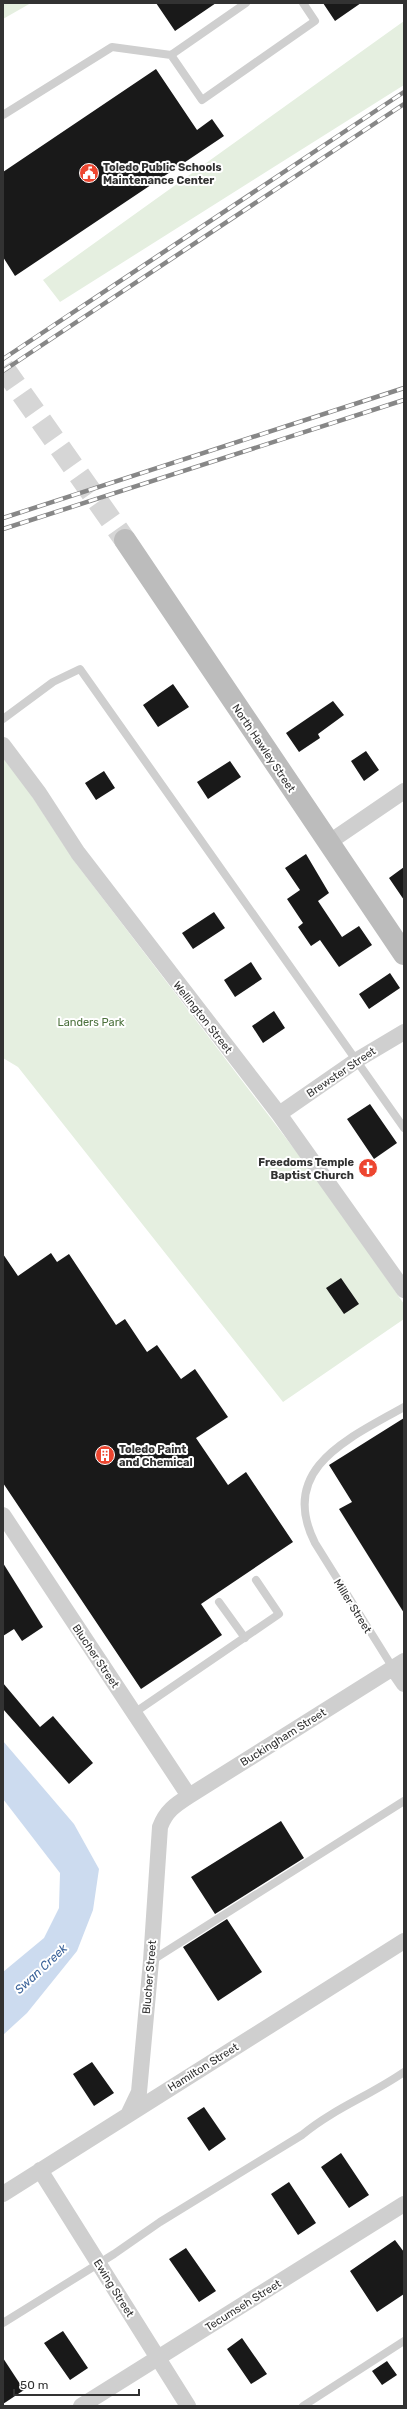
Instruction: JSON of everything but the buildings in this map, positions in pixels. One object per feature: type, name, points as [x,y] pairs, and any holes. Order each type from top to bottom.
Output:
[{"type":"street","name":"North Hawley Street","points":[[125,540],[328,844],[401,943]]},
{"type":"street","name":"Wellington Street","points":[[3,745],[39,793],[78,853],[140,937],[279,1114],[404,1290]]},
{"type":"street","points":[[328,844],[404,791]]},
{"type":"street","name":"Brewster Street","points":[[279,1114],[357,1060],[404,1032]]},
{"type":"street","name":"Blucher Street","points":[[3,1515],[189,1796]]},
{"type":"street","points":[[399,1664],[404,1684]]},
{"type":"street","name":"Buckingham Street","points":[[164,1816],[171,1808],[189,1796],[399,1664]]},
{"type":"street","name":"Blucher Street","points":[[129,2113],[139,2092],[151,1961],[160,1827],[164,1816]]},
{"type":"street","name":"Hamilton Street","points":[[3,2194],[129,2113],[404,1941]]},
{"type":"street","name":"Ewing Street","points":[[40,2170],[188,2406]]},
{"type":"street","name":"Tecumseh Street","points":[[82,2406],[404,2204]]},
{"type":"lane","points":[[3,115],[112,47],[171,55],[246,3]]},
{"type":"lane","points":[[171,55],[202,100],[315,20],[303,3]]},
{"type":"lane","points":[[3,719],[53,682],[80,669],[404,1128]]},
{"type":"lane","name":"Miller Street","points":[[399,1664],[315,1543],[307,1528],[303,1498],[307,1484],[315,1470],[332,1452],[404,1407]]},
{"type":"lane","points":[[134,1713],[279,1614],[256,1580]]},
{"type":"lane","points":[[219,1602],[245,1638]]},
{"type":"lane","points":[[151,1961],[404,1801]]},
{"type":"lane","points":[[3,2323],[98,2264],[160,2222],[302,2135],[322,2118],[360,2100],[404,2072]]},
{"type":"lane","points":[[303,2406],[404,2341]]},
{"type":"green space","points":[[3,3],[31,3],[3,19]]},
{"type":"green space","points":[[404,21],[404,85],[60,302],[43,280]]},
{"type":"green space","name":"Landers Park","points":[[3,752],[75,862],[324,1188],[404,1304],[404,1319],[283,1402],[18,1067],[3,1058]]},
{"type":"water","name":"Swan Creek","points":[[3,1741],[74,1824],[99,1869],[93,1910],[77,1951],[27,2013],[3,2035],[3,1972],[44,1938],[59,1908],[60,1873],[3,1799]]},
{"type":"tunnel","points":[[3,367],[125,540]]},
{"type":"railway","points":[[3,359],[404,92]]},
{"type":"railway","points":[[3,371],[404,104]]},
{"type":"railway","points":[[3,518],[404,388]]},
{"type":"railway","points":[[3,529],[404,400]]},
{"type":"place","name":"Toledo Public Schools Maintenance Center","points":[[89,173]]},
{"type":"place","name":"Freedoms Temple Baptist Church","points":[[368,1168]]},
{"type":"place","name":"Toledo Paint and Chemical","points":[[105,1455]]}]
